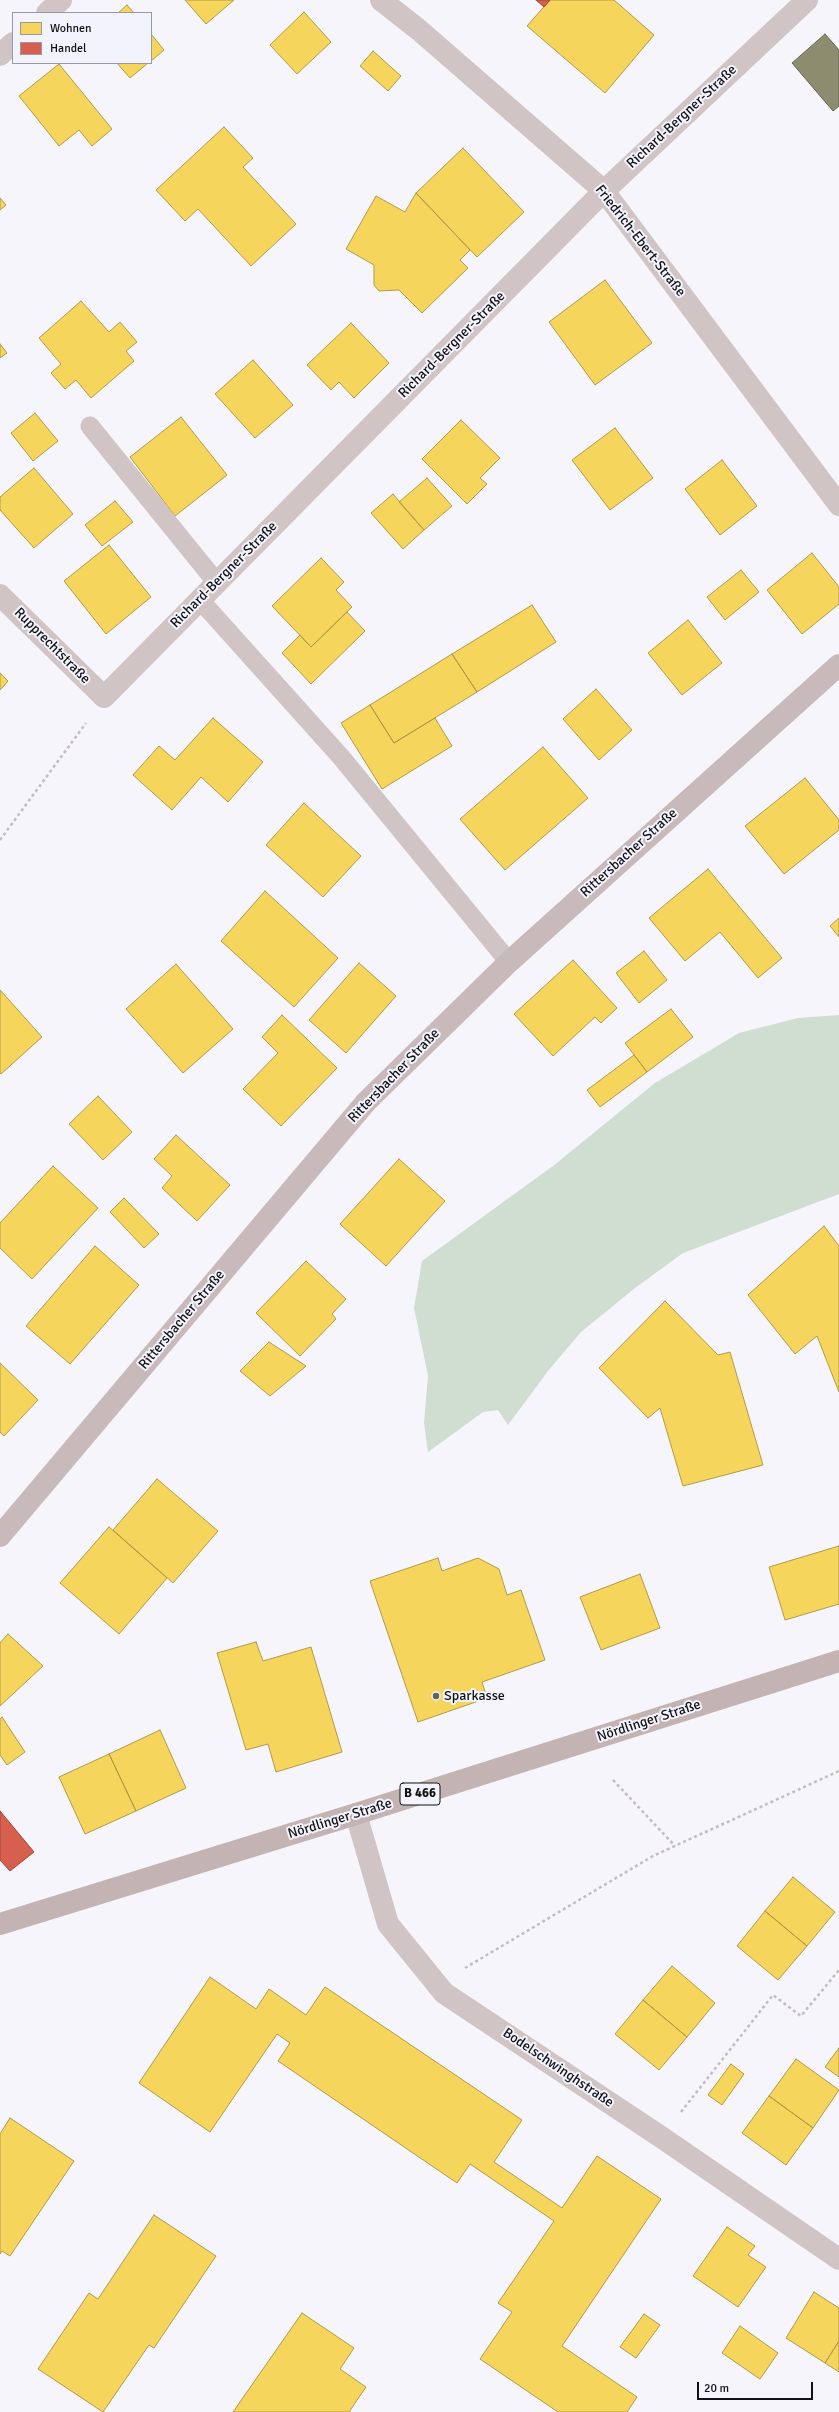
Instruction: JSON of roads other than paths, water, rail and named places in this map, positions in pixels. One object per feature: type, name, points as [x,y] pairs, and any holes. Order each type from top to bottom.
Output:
[{"type":"main road","name":"Rittersbacher Straße","points":[[0,1536],[366,1102],[509,962],[839,665]]},
{"type":"main road","name":"Nördlinger Straße","points":[[0,1924],[356,1814],[839,1661]]},
{"type":"street","points":[[48,12],[61,0]]},
{"type":"street","name":"Friedrich-Ebert-Straße","points":[[381,0],[419,30],[604,191],[839,505]]},
{"type":"street","name":"Richard-Bergner-Straße","points":[[104,698],[604,191],[807,0]]},
{"type":"street","points":[[0,55],[12,44]]},
{"type":"street","name":"Rupprechtstraße","points":[[0,595],[104,698]]},
{"type":"street","name":"Bodelschwinghstraße","points":[[356,1814],[388,1924],[444,1993],[661,2137],[839,2259]]},
{"type":"lane","points":[[90,426],[217,583]]},
{"type":"lane","points":[[200,600],[341,757],[509,962]]},
{"type":"place","name":"Sparkasse","points":[[436,1696]]}]
